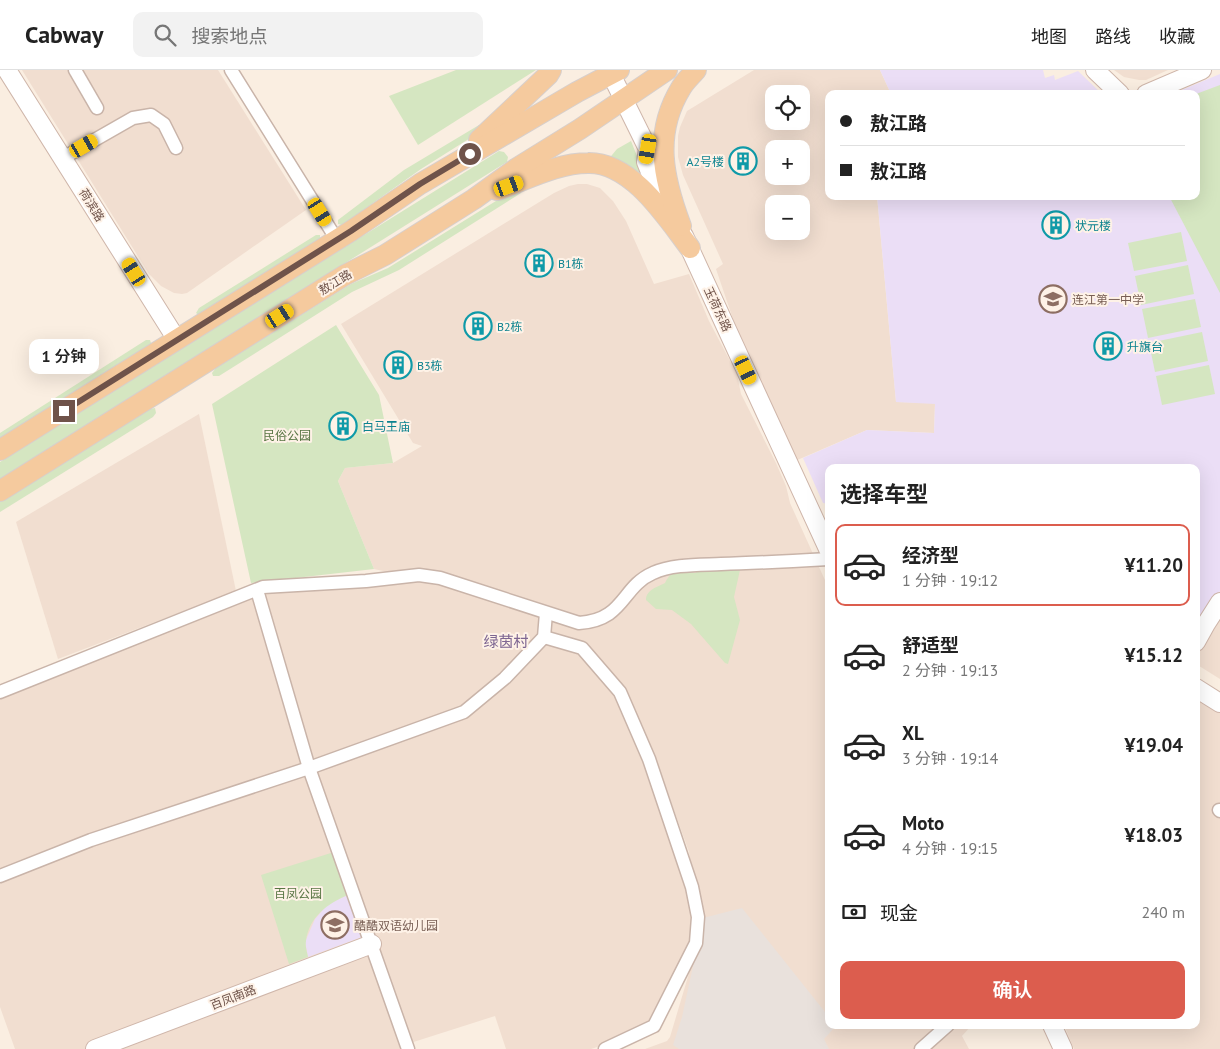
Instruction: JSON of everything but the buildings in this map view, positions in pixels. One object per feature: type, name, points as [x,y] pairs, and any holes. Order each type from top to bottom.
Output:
[{"type":"main road","points":[[454,163],[548,76],[551,70]]},
{"type":"main road","name":"敖江路","points":[[0,491],[345,275],[385,255],[474,199],[517,168],[667,70]]},
{"type":"main road","points":[[690,248],[669,191],[664,165],[656,150],[682,87],[696,70]]},
{"type":"main road","points":[[0,450],[337,240],[454,163],[613,71]]},
{"type":"main road","points":[[502,136],[513,134],[522,138],[527,148],[525,158],[517,168]]},
{"type":"main road","points":[[474,199],[561,167],[588,163],[611,167],[629,179],[656,202],[690,248]]},
{"type":"street","name":"荷滨路","points":[[7,70],[177,340]]},
{"type":"street","points":[[75,70],[97,108]]},
{"type":"street","points":[[231,70],[337,240]]},
{"type":"street","points":[[1096,70],[1116,90]]},
{"type":"street","points":[[1155,90],[1202,70]]},
{"type":"street","points":[[613,71],[624,99],[656,150]]},
{"type":"street","points":[[63,158],[133,118],[151,115],[164,124],[176,148]]},
{"type":"street","name":"玉荷东路","points":[[690,248],[825,542]]},
{"type":"street","points":[[0,692],[263,587],[366,581],[419,575],[440,578],[579,623],[591,622],[605,617],[617,608],[639,583],[653,573],[681,566],[825,559]]},
{"type":"street","points":[[257,590],[309,768],[408,1049]]},
{"type":"street","points":[[1200,635],[1220,602]]},
{"type":"street","points":[[0,876],[90,840],[309,768],[464,712],[505,678],[544,637],[546,613]]},
{"type":"street","points":[[544,637],[582,648],[620,692],[649,759],[692,887],[698,917],[696,943],[654,1026],[605,1049]]},
{"type":"street","points":[[1200,690],[1220,703]]},
{"type":"street","name":"百凤南路","points":[[95,1049],[372,944]]},
{"type":"street","points":[[922,1049],[944,1029]]},
{"type":"street","points":[[1054,1029],[1063,1049]]},
{"type":"shaded area","points":[[22,70],[218,70],[306,210],[187,293],[174,293],[161,286],[149,274]]},
{"type":"shaded area","points":[[754,70],[880,70],[889,90],[825,90],[825,200],[877,200],[896,402],[935,403],[934,433],[867,430],[795,461],[735,325],[716,269],[723,264],[683,175],[678,157],[678,136],[687,111]]},
{"type":"shaded area","points":[[880,70],[1043,70],[1045,78],[1054,75],[1055,80],[1078,71],[1098,90],[889,90]]},
{"type":"shaded area","points":[[1114,70],[1168,70],[1146,80],[1139,80],[1124,77]]},
{"type":"shaded area","name":"连江第一中学","points":[[1220,74],[1220,591],[1200,627],[1200,464],[825,464],[825,503],[823,503],[803,458],[867,430],[934,433],[935,404],[896,402],[877,200],[1200,200],[1200,90],[1182,90]]},
{"type":"shaded area","points":[[578,184],[587,184],[600,188],[613,201],[626,221],[654,284],[689,274],[709,321],[737,374],[741,394],[776,463],[786,486],[790,503],[825,580],[825,1029],[968,1029],[962,1036],[969,1049],[645,1049],[667,1041],[670,1037],[698,943],[699,919],[689,852],[653,752],[645,761],[687,889],[695,929],[689,949],[650,1022],[603,1045],[591,1049],[506,1049],[495,1016],[401,1046],[401,1049],[15,1049],[0,1007],[0,689],[264,590],[420,579],[374,569],[338,481],[345,468],[393,463],[422,446],[413,443],[341,324],[554,193]],"holes":[[[424,580],[493,595],[488,599]]]},
{"type":"shaded area","points":[[199,414],[236,591],[58,659],[16,522]]},
{"type":"shaded area","points":[[1220,609],[1220,679],[1200,666],[1200,648],[1213,617]]},
{"type":"shaded area","points":[[1200,696],[1220,709],[1220,1049],[1074,1049],[1066,1029],[1200,1029]]},
{"type":"shaded area","name":"酷酷双语幼儿园","points":[[348,895],[362,937],[308,957],[305,942],[315,919],[328,904]]},
{"type":"shaded area","points":[[742,908],[825,1012],[825,1029],[833,1029],[824,1039],[829,1049],[679,1049],[673,1045],[682,1017],[698,943],[699,919]]},
{"type":"green space","points":[[456,70],[536,70],[418,145],[389,96]]},
{"type":"green space","points":[[1220,85],[1220,293],[1171,200],[1200,200],[1200,92]]},
{"type":"green space","points":[[482,125],[483,130],[421,169],[342,225],[338,224],[338,220],[404,170]]},
{"type":"green space","points":[[631,141],[645,176],[641,179],[607,161],[617,149]]},
{"type":"green space","points":[[499,151],[504,152],[508,157],[507,162],[0,479],[0,462]]},
{"type":"green space","points":[[517,188],[521,189],[521,193],[399,270],[352,292],[219,376],[213,376],[212,373],[216,368],[351,284],[388,268]]},
{"type":"green space","points":[[1181,232],[1187,261],[1134,271],[1128,243]]},
{"type":"green space","points":[[316,235],[320,235],[318,240],[200,316],[196,313],[199,308]]},
{"type":"green space","points":[[1188,265],[1194,294],[1141,305],[1135,276]]},
{"type":"green space","points":[[1195,299],[1201,327],[1148,338],[1142,309]]},
{"type":"green space","name":"民俗公园","points":[[336,325],[379,395],[393,463],[345,468],[338,481],[374,569],[251,583],[212,404]]},
{"type":"green space","points":[[1202,332],[1208,361],[1155,372],[1149,343]]},
{"type":"green space","points":[[146,340],[150,340],[150,346],[0,440],[0,433]]},
{"type":"green space","points":[[1209,365],[1215,394],[1162,405],[1156,376]]},
{"type":"green space","points":[[155,408],[156,413],[153,417],[0,512],[0,501],[150,409]]},
{"type":"green space","points":[[733,566],[740,570],[734,597],[740,620],[728,664],[725,663],[691,624],[672,610],[656,609],[646,600],[646,597],[650,591],[665,583],[667,578],[673,573],[685,571],[695,573],[704,568]]},
{"type":"green space","name":"百凤公园","points":[[334,852],[348,895],[333,902],[315,918],[306,941],[308,957],[289,964],[261,875]]},
{"type":"place","name":"A2号楼","points":[[743,161]]},
{"type":"place","name":"状元楼","points":[[1056,225]]},
{"type":"place","name":"B1栋","points":[[539,263]]},
{"type":"place","name":"连江第一中学","points":[[1053,299]]},
{"type":"place","name":"B2栋","points":[[478,326]]},
{"type":"place","name":"升旗台","points":[[1108,346]]},
{"type":"place","name":"B3栋","points":[[398,365]]},
{"type":"place","name":"白马王庙","points":[[343,426]]},
{"type":"place","name":"酷酷双语幼儿园","points":[[335,925]]},
{"type":"district","name":"绿茵村","points":[[506,641]]},
{"type":"route","points":[[64,411],[470,154]]}]
